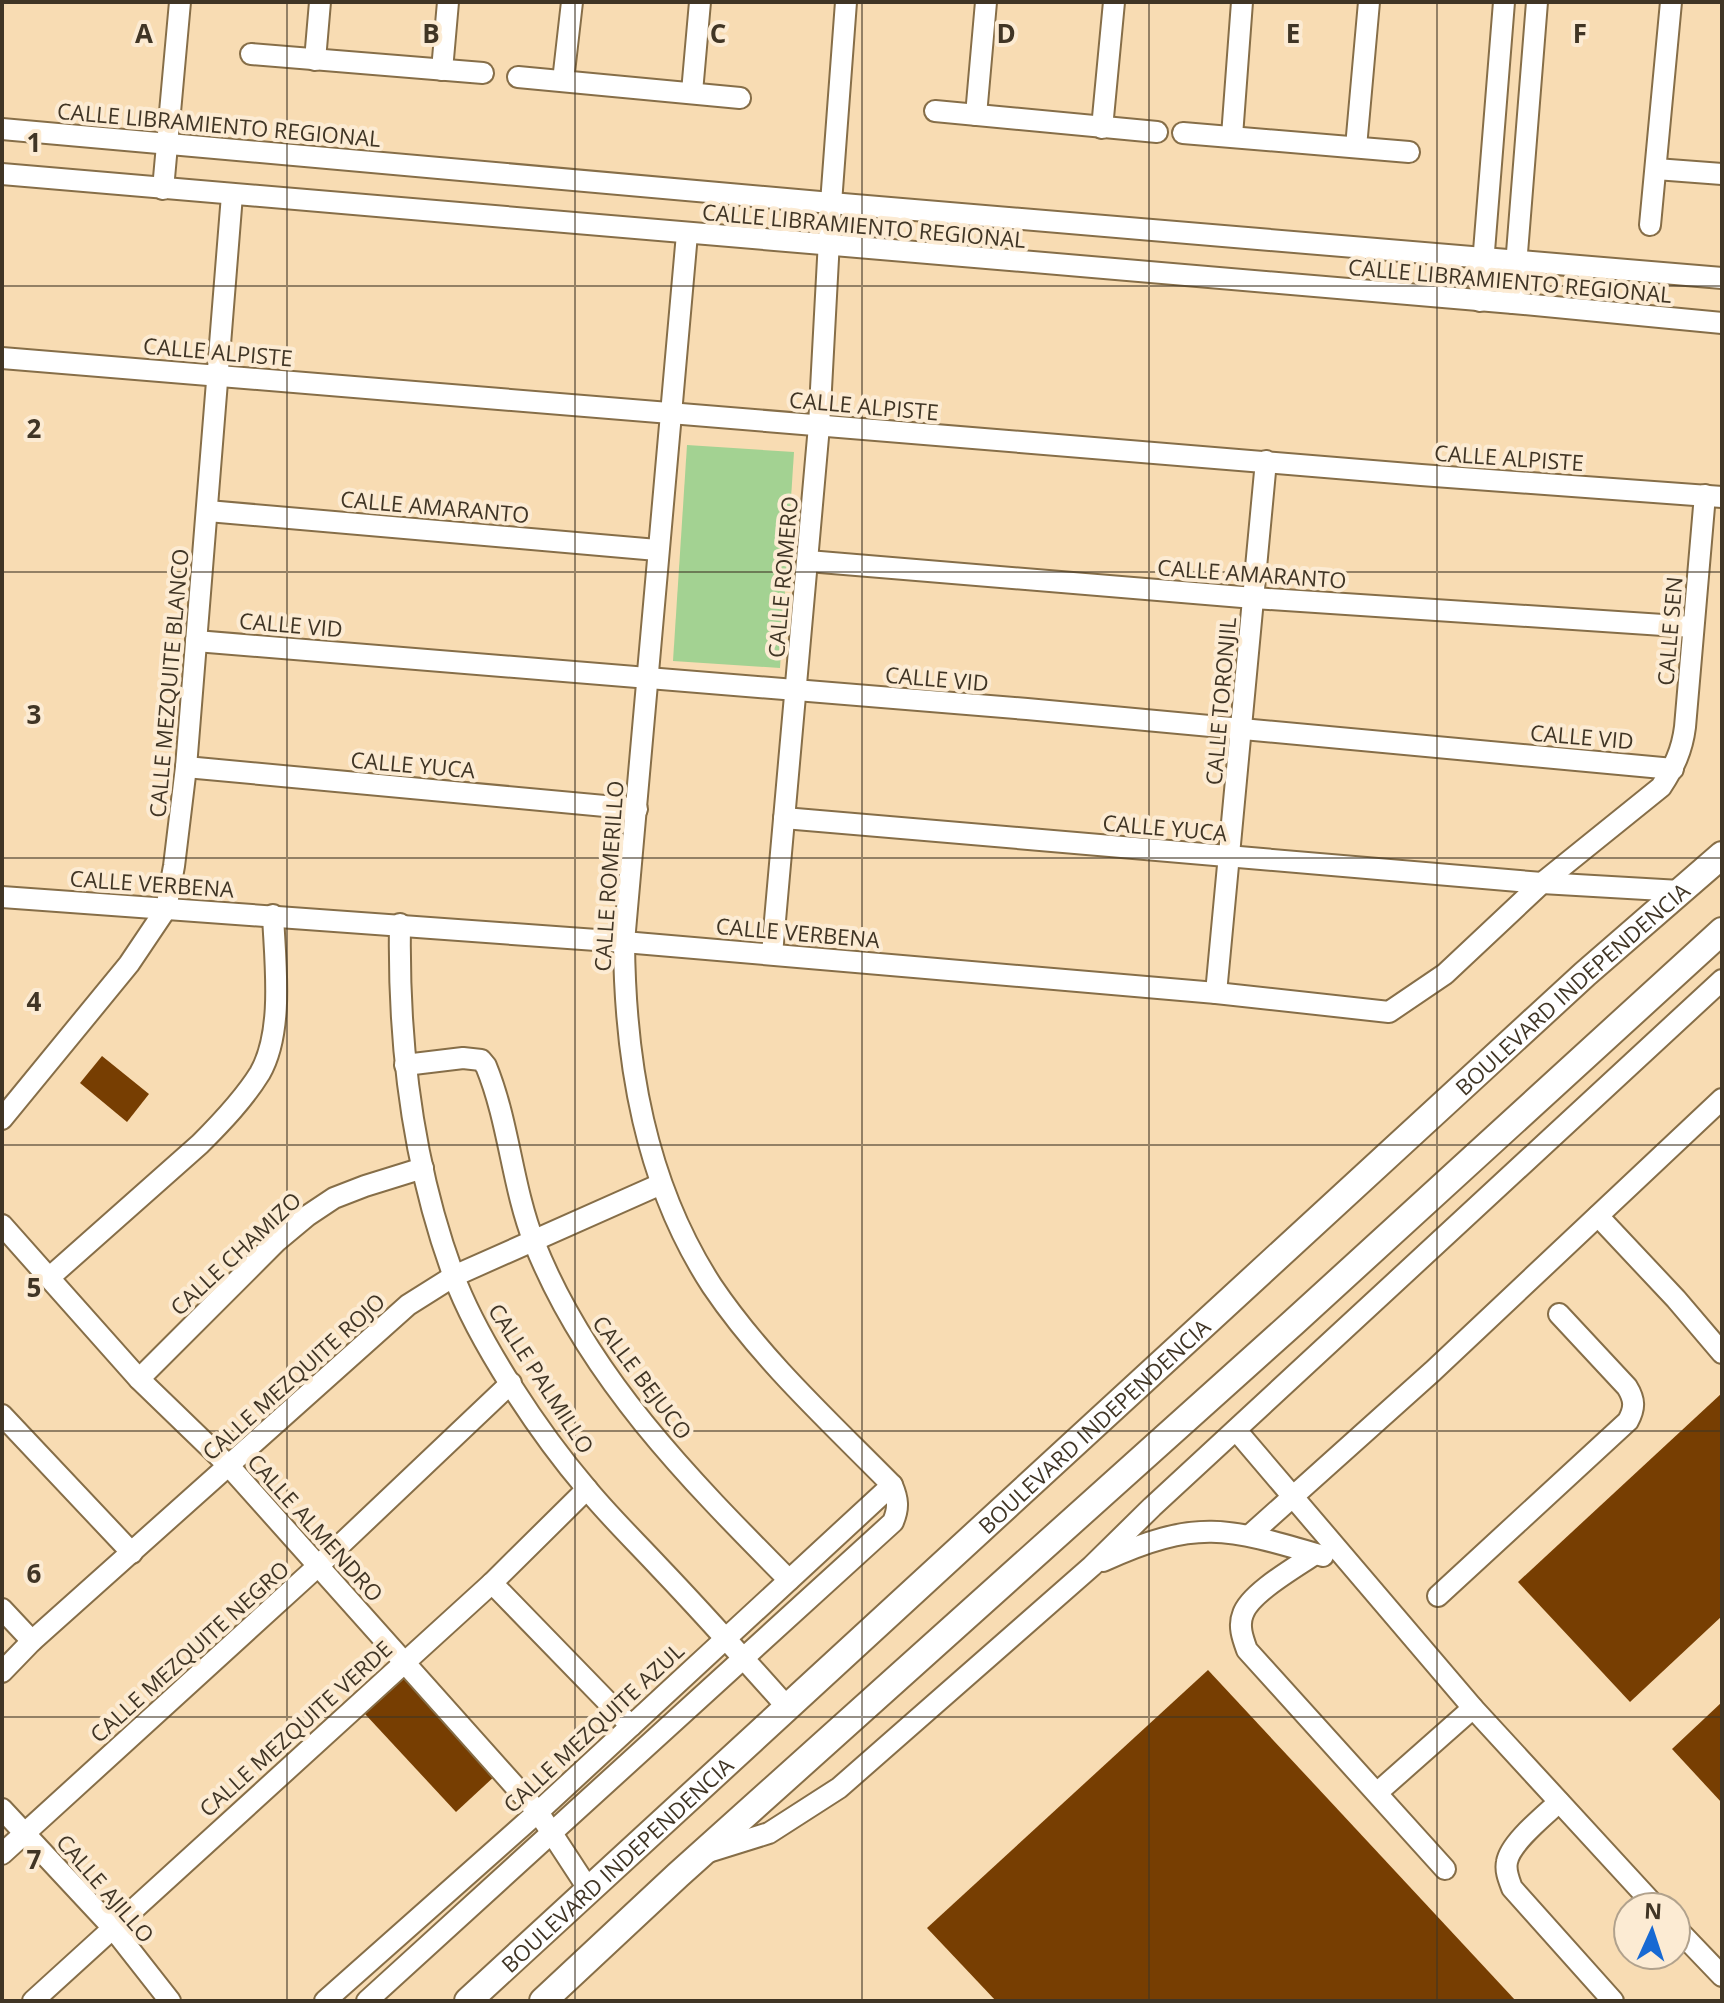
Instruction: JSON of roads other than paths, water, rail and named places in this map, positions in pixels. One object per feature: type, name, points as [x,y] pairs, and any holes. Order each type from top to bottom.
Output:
[{"type":"main road","name":"BOULEVARD INDEPENDENCIA","points":[[468,2001],[1573,985],[1722,855]]},
{"type":"main road","points":[[543,2001],[1722,931]]},
{"type":"street","points":[[163,189],[180,2]]},
{"type":"street","points":[[315,60],[320,2]]},
{"type":"street","points":[[442,70],[448,2]]},
{"type":"street","points":[[563,81],[572,2]]},
{"type":"street","points":[[692,92],[700,2]]},
{"type":"street","name":"CALLE ROMERO","points":[[772,954],[819,426],[846,2]]},
{"type":"street","points":[[976,115],[986,2]]},
{"type":"street","points":[[1102,128],[1114,2]]},
{"type":"street","points":[[1232,136],[1242,2]]},
{"type":"street","points":[[1356,147],[1369,2]]},
{"type":"street","points":[[1480,301],[1504,2]]},
{"type":"street","points":[[1513,303],[1537,2]]},
{"type":"street","points":[[1650,225],[1671,2]]},
{"type":"street","points":[[251,54],[483,73]]},
{"type":"street","points":[[518,77],[740,98]]},
{"type":"street","points":[[935,111],[1157,132]]},
{"type":"street","name":"CALLE LIBRAMIENTO REGIONAL","points":[[2,129],[1722,278]]},
{"type":"street","points":[[1183,133],[1409,152]]},
{"type":"street","points":[[1656,169],[1722,174]]},
{"type":"street","name":"CALLE LIBRAMIENTO REGIONAL","points":[[2,174],[1722,323]]},
{"type":"street","name":"CALLE MEZQUITE BLANCO","points":[[2,1119],[129,964],[166,909],[186,767],[232,195]]},
{"type":"street","name":"CALLE ROMERILLO","points":[[687,234],[624,942],[625,997],[639,1107],[661,1184],[686,1242],[713,1286],[752,1338],[892,1485]]},
{"type":"street","name":"CALLE ALPISTE","points":[[2,358],[1714,496]]},
{"type":"street","name":"CALLE TORONJIL","points":[[1216,993],[1266,461]]},
{"type":"street","name":"CALLE SEN","points":[[1673,769],[1682,751],[1693,627],[1714,496]]},
{"type":"street","name":"CALLE AMARANTO","points":[[208,511],[657,550]]},
{"type":"street","name":"CALLE AMARANTO","points":[[808,561],[1254,598],[1693,627]]},
{"type":"street","name":"CALLE VID","points":[[196,641],[1241,728],[1673,769]]},
{"type":"street","name":"CALLE YUCA","points":[[186,767],[637,809]]},
{"type":"street","points":[[1542,883],[1637,808],[1661,787],[1673,769]]},
{"type":"street","name":"CALLE YUCA","points":[[784,818],[1542,883],[1680,891]]},
{"type":"street","name":"CALLE VERBENA","points":[[2,897],[400,924],[772,954],[1216,993],[1389,1012],[1445,974],[1542,883]]},
{"type":"street","points":[[50,1277],[200,1144],[223,1121],[261,1071],[272,1037],[276,997],[273,915]]},
{"type":"street","name":"CALLE PALMILLO","points":[[400,924],[400,1009],[405,1065],[423,1168],[454,1276],[511,1383],[587,1489],[787,1707]]},
{"type":"street","points":[[704,1853],[769,1833],[839,1788],[1092,1566],[1722,980]]},
{"type":"street","name":"CALLE BEJUCO","points":[[405,1065],[463,1058],[481,1060],[486,1066],[533,1240],[572,1323],[634,1412],[723,1513],[789,1580]]},
{"type":"street","points":[[1250,1535],[1722,1099]]},
{"type":"street","name":"CALLE CHAMIZO","points":[[139,1379],[277,1241],[307,1216],[344,1194],[423,1168]]},
{"type":"street","name":"CALLE MEZQUITE ROJO","points":[[2,1672],[32,1641],[408,1305],[454,1276],[661,1184]]},
{"type":"street","points":[[1598,1216],[1722,1353]]},
{"type":"street","name":"CALLE ALMENDRO","points":[[2,1225],[139,1379],[229,1466],[404,1660],[538,1812],[589,1890]]},
{"type":"street","points":[[1438,1596],[1628,1421],[1633,1412],[1632,1396],[1627,1387],[1559,1314]]},
{"type":"street","name":"CALLE MEZQUITE NEGRO","points":[[2,1854],[318,1566],[511,1383]]},
{"type":"street","points":[[2,1415],[132,1553]]},
{"type":"street","points":[[1236,1430],[1346,1563],[1473,1708],[1641,1891]]},
{"type":"street","points":[[367,2001],[893,1522],[898,1504],[892,1485]]},
{"type":"street","name":"CALLE MEZQUITE AZUL","points":[[325,2001],[538,1812],[892,1485]]},
{"type":"street","name":"CALLE MEZQUITE VERDE","points":[[33,2001],[492,1583],[587,1489]]},
{"type":"street","points":[[1092,1566],[1173,1534],[1218,1530],[1250,1535],[1346,1563]]},
{"type":"street","points":[[1315,1554],[1252,1600],[1243,1612],[1242,1636],[1247,1650],[1445,1869]]},
{"type":"street","points":[[492,1583],[631,1726]]},
{"type":"street","points":[[2,1609],[32,1641]]},
{"type":"street","points":[[1378,1792],[1473,1708]]},
{"type":"street","points":[[1559,1802],[1513,1848],[1507,1860],[1507,1874],[1512,1888],[1613,2001]]},
{"type":"street","name":"CALLE AJILLO","points":[[2,1809],[112,1927],[170,2001]]},
{"type":"street","points":[[1692,1945],[1722,1976]]}]
